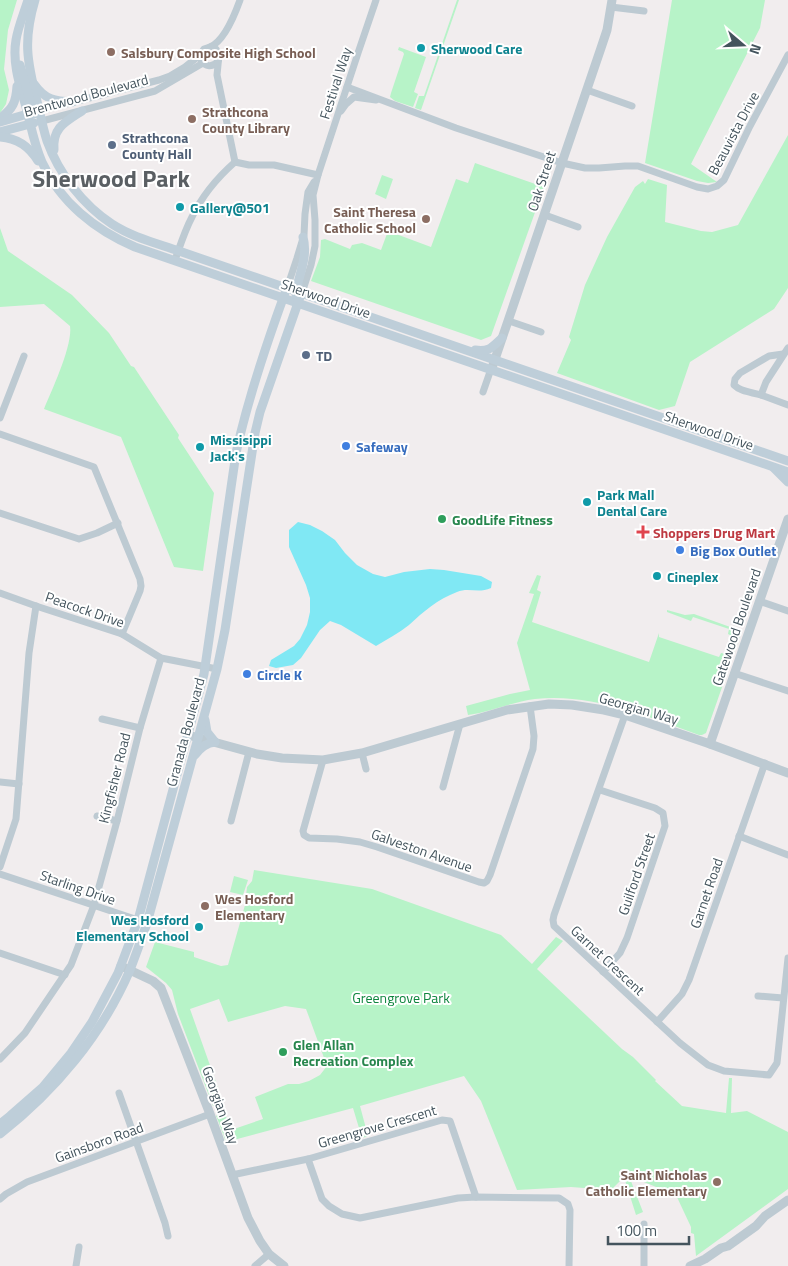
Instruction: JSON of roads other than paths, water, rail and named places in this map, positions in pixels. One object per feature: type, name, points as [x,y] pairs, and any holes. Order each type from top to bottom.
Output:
[{"type":"main road","name":"Sherwood Drive","points":[[28,0],[16,40],[15,51],[18,78],[33,113],[42,121],[54,158],[69,182],[99,214],[124,231],[788,460]]},
{"type":"main road","name":"Sherwood Drive","points":[[35,0],[30,18],[28,38],[28,61],[32,80],[33,113],[30,125],[41,161],[60,192],[84,217],[103,231],[135,247],[788,472]]},
{"type":"main road","points":[[15,51],[33,113]]},
{"type":"main road","points":[[0,120],[10,111],[13,105],[18,78]]},
{"type":"main road","points":[[32,80],[39,91],[46,97],[73,102]]},
{"type":"main road","points":[[54,158],[53,142],[55,134],[82,111]]},
{"type":"main road","name":"Brentwood Boulevard","points":[[0,120],[33,113]]},
{"type":"main road","name":"Brentwood Boulevard","points":[[0,132],[42,121]]},
{"type":"main road","points":[[0,137],[17,141],[29,149],[48,174]]},
{"type":"main road","points":[[295,290],[305,254],[304,237]]},
{"type":"main road","name":"Granada Boulevard","points":[[0,1124],[42,1088],[71,1053],[92,1022],[143,921],[192,760],[217,669],[225,630],[255,433],[260,412],[298,302],[295,290],[283,298],[246,408],[236,453],[205,667],[143,921],[130,970],[95,1034],[75,1061],[49,1091],[22,1117],[0,1134]]},
{"type":"main road","points":[[468,351],[488,350],[502,338]]},
{"type":"main road","points":[[772,466],[788,482]]},
{"type":"main road","points":[[204,713],[206,730],[215,742]]},
{"type":"main road","points":[[192,760],[201,748],[208,743],[215,742]]},
{"type":"street","points":[[217,75],[201,61],[200,55],[204,49],[216,44],[232,19],[240,0]]},
{"type":"street","name":"Festival Way","points":[[295,290],[311,265],[315,246],[316,220],[314,195],[318,175],[376,0]]},
{"type":"street","points":[[611,4],[644,11]]},
{"type":"street","name":"Oak Street","points":[[491,369],[605,36],[611,4]]},
{"type":"street","points":[[210,47],[216,50],[219,55],[217,75],[235,162]]},
{"type":"street","name":"Brentwood Boulevard","points":[[33,113],[159,80],[185,67],[200,55]]},
{"type":"street","name":"Beauvista Drive","points":[[562,164],[585,168],[638,166],[702,188],[708,189],[717,186],[724,180],[788,55]]},
{"type":"street","points":[[206,65],[214,65],[218,61]]},
{"type":"street","name":"Brentwood Boulevard","points":[[42,121],[155,91],[206,65]]},
{"type":"street","points":[[347,87],[481,137],[562,164]]},
{"type":"street","points":[[587,90],[632,106]]},
{"type":"street","points":[[335,120],[346,104],[354,97],[384,102]]},
{"type":"street","points":[[235,162],[250,165],[274,165],[318,175]]},
{"type":"street","points":[[176,260],[192,216],[207,192],[235,162]]},
{"type":"street","name":"Festival Way","points":[[304,237],[308,192],[318,175]]},
{"type":"street","points":[[544,215],[578,227]]},
{"type":"street","points":[[509,321],[541,332]]},
{"type":"street","points":[[760,394],[786,351]]},
{"type":"street","points":[[786,351],[769,356],[740,373],[734,385],[742,390],[760,394],[788,405]]},
{"type":"street","points":[[0,418],[24,356]]},
{"type":"street","points":[[483,392],[491,369]]},
{"type":"street","points":[[0,434],[94,467],[140,579],[141,586],[138,596],[122,634]]},
{"type":"street","points":[[0,513],[79,539],[118,524]]},
{"type":"street","name":"Gatewood Boulevard","points":[[710,744],[759,601],[786,532],[788,518]]},
{"type":"street","name":"Peacock Drive","points":[[0,593],[122,634],[162,658],[217,669]]},
{"type":"street","points":[[759,601],[788,611]]},
{"type":"street","points":[[0,868],[16,820],[29,653],[36,606]]},
{"type":"street","name":"Kingfisher Road","points":[[0,1059],[25,1033],[71,965],[94,905],[140,728],[162,658]]},
{"type":"street","points":[[734,673],[788,691]]},
{"type":"street","name":"Georgian Way","points":[[188,735],[249,752],[282,758],[322,760],[362,752],[507,710],[549,704],[572,705],[625,715],[765,763],[788,773]]},
{"type":"street","name":"Galveston Avenue","points":[[322,760],[303,831],[304,835],[309,838],[360,842],[484,883],[490,875],[533,749],[534,736],[530,706]]},
{"type":"street","name":"Garnet Crescent","points":[[625,715],[553,920],[554,926],[680,1043],[708,1065],[724,1071],[769,1075],[777,1063],[788,958]]},
{"type":"street","points":[[102,719],[140,728]]},
{"type":"street","points":[[443,787],[460,724]]},
{"type":"street","points":[[231,821],[249,752]]},
{"type":"street","points":[[362,752],[366,769]]},
{"type":"street","name":"Garnet Road","points":[[657,1022],[682,994],[689,980],[765,763]]},
{"type":"street","points":[[0,782],[19,784]]},
{"type":"street","name":"Guilford Street","points":[[600,790],[655,808],[663,814],[665,826],[627,938],[620,952],[603,972]]},
{"type":"street","points":[[97,816],[117,821]]},
{"type":"street","points":[[739,836],[788,855]]},
{"type":"street","name":"Starling Drive","points":[[0,874],[143,921]]},
{"type":"street","points":[[0,953],[65,975]]},
{"type":"street","name":"Georgian Way","points":[[121,966],[153,981],[160,988],[210,1114],[251,1225],[269,1254],[284,1266]]},
{"type":"street","points":[[758,996],[783,998]]},
{"type":"street","points":[[119,1093],[168,1236]]},
{"type":"street","name":"Gainsboro Road","points":[[0,1199],[26,1182],[210,1114]]},
{"type":"street","name":"Greengrove Crescent","points":[[232,1175],[308,1158],[442,1120],[450,1121],[476,1197]]},
{"type":"street","points":[[308,1158],[322,1199],[328,1206],[350,1217],[360,1218],[458,1198],[559,1198],[564,1200],[570,1210],[569,1266]]},
{"type":"street","points":[[690,1266],[728,1246],[756,1226],[762,1218],[788,1200]]},
{"type":"street","points":[[644,1224],[644,1266]]},
{"type":"street","points":[[76,1266],[79,1247]]},
{"type":"street","points":[[255,1266],[269,1254]]},
{"type":"water","points":[[298,522],[310,525],[335,540],[357,565],[373,574],[385,577],[404,572],[430,569],[444,570],[481,576],[492,582],[491,588],[461,591],[443,598],[401,631],[376,646],[341,625],[330,621],[320,630],[301,658],[293,665],[276,668],[269,666],[271,660],[294,646],[300,639],[307,625],[310,612],[310,598],[306,585],[289,547],[289,530]]},
{"type":"place","name":"Sherwood Care","points":[[421,48]]},
{"type":"place","name":"Salsbury Composite High School","points":[[111,52]]},
{"type":"place","name":"Strathcona County Library","points":[[192,119]]},
{"type":"place","name":"Strathcona County Hall","points":[[112,145]]},
{"type":"place","name":"Gallery@501","points":[[180,207]]},
{"type":"place","name":"Saint Theresa Catholic School","points":[[426,219]]},
{"type":"place","name":"TD","points":[[306,355]]},
{"type":"place","name":"Safeway","points":[[346,446]]},
{"type":"place","name":"Missisippi Jack's","points":[[200,447]]},
{"type":"place","name":"Park Mall Dental Care","points":[[587,502]]},
{"type":"place","name":"GoodLife Fitness","points":[[442,519]]},
{"type":"place","name":"Shoppers Drug Mart","points":[[643,532]]},
{"type":"place","name":"Big Box Outlet","points":[[680,550]]},
{"type":"place","name":"Cineplex","points":[[657,576]]},
{"type":"place","name":"Circle K","points":[[247,674]]},
{"type":"place","name":"Wes Hosford Elementary","points":[[205,906]]},
{"type":"place","name":"Wes Hosford Elementary School","points":[[199,927]]},
{"type":"place","name":"Glen Allan Recreation Complex","points":[[283,1052]]},
{"type":"place","name":"Saint Nicholas Catholic Elementary","points":[[717,1182]]},
{"type":"district","name":"Sherwood Park","points":[[111,178]]},
{"type":"park label","name":"Greengrove Park","points":[[401,997]]}]
